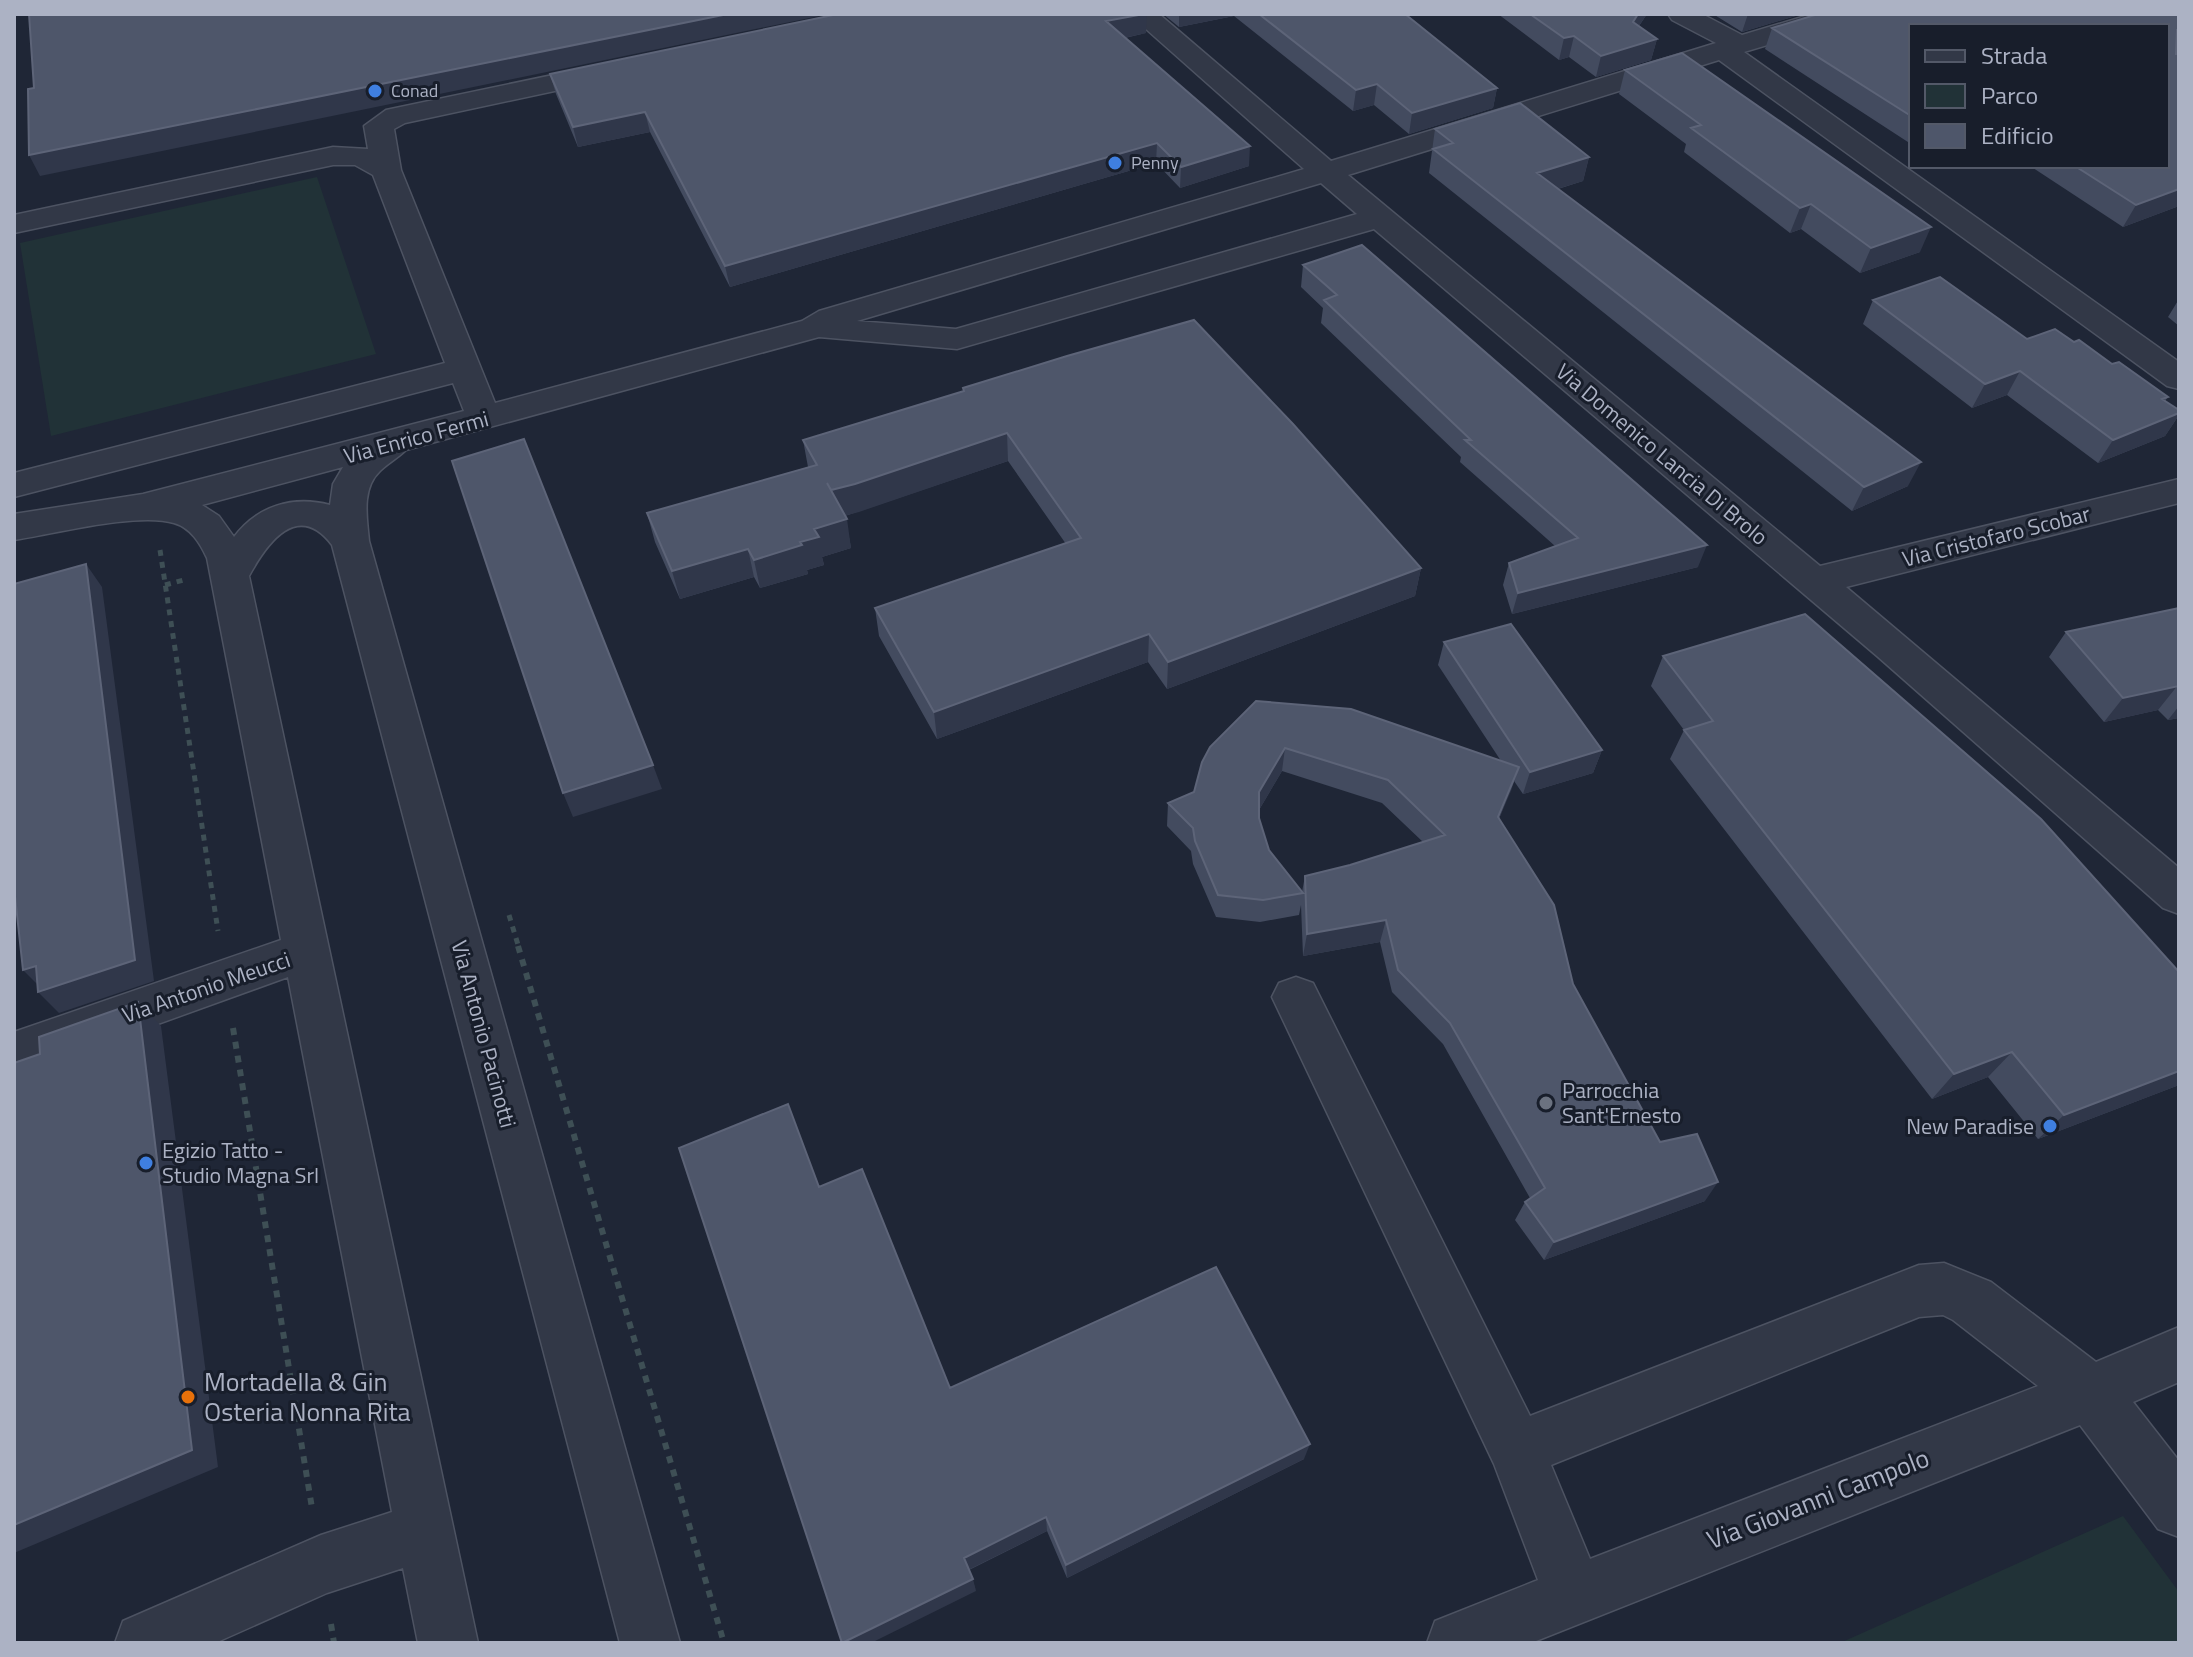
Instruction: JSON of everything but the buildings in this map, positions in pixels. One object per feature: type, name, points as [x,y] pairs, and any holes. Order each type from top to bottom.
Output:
[{"type":"street","name":"Via Domenico Lancia Di Brolo","points":[[1143,14],[2128,848],[2179,895]]},
{"type":"street","points":[[1682,14],[2179,378]]},
{"type":"street","points":[[814,328],[831,318],[1326,172],[1840,14]]},
{"type":"street","points":[[484,418],[386,170],[379,126],[396,116],[643,64]]},
{"type":"street","points":[[14,224],[333,156],[361,156],[386,170]]},
{"type":"street","points":[[814,328],[957,339],[1380,217]]},
{"type":"street","name":"Via Enrico Fermi","points":[[14,527],[151,524],[395,443],[814,328]]},
{"type":"street","points":[[14,485],[465,369]]},
{"type":"street","name":"Via Antonio Pacinotti","points":[[395,443],[371,456],[351,480],[348,500],[350,541],[650,1643]]},
{"type":"street","name":"Via Cristofaro Scobar","points":[[1813,581],[2179,491]]},
{"type":"street","points":[[151,524],[188,513],[203,521],[216,536],[230,576],[448,1643]]},
{"type":"street","points":[[230,576],[257,532],[266,523],[286,514],[310,513],[332,521],[350,541]]},
{"type":"street","name":"Via Antonio Meucci","points":[[14,1054],[307,951]]},
{"type":"street","points":[[1296,997],[1517,1450],[1574,1594]]},
{"type":"street","points":[[1517,1450],[1919,1291],[1944,1289],[1972,1301],[2091,1393],[2179,1508]]},
{"type":"street","name":"Via Giovanni Campolo","points":[[1457,1643],[1574,1594],[2091,1393],[2179,1354]]},
{"type":"street","points":[[145,1643],[321,1565],[425,1531]]},
{"type":"path","points":[[151,524],[310,1501]]},
{"type":"path","points":[[505,900],[724,1643]]},
{"type":"path","points":[[330,1623],[334,1643]]},
{"type":"green space","points":[[317,177],[376,354],[51,436],[20,243]]},
{"type":"green space","points":[[2123,1516],[2179,1592],[2179,1643],[1840,1643]]},
{"type":"place","name":"Conad","points":[[375,91]]},
{"type":"place","name":"Penny","points":[[1115,163]]},
{"type":"place","name":"Parrocchia Sant'Ernesto","points":[[1546,1103]]},
{"type":"place","name":"New Paradise","points":[[2050,1126]]},
{"type":"place","name":"Egizio Tatto - Studio Magna Srl","points":[[146,1163]]},
{"type":"place","name":"Mortadella & Gin Osteria Nonna Rita","points":[[188,1397]]}]
